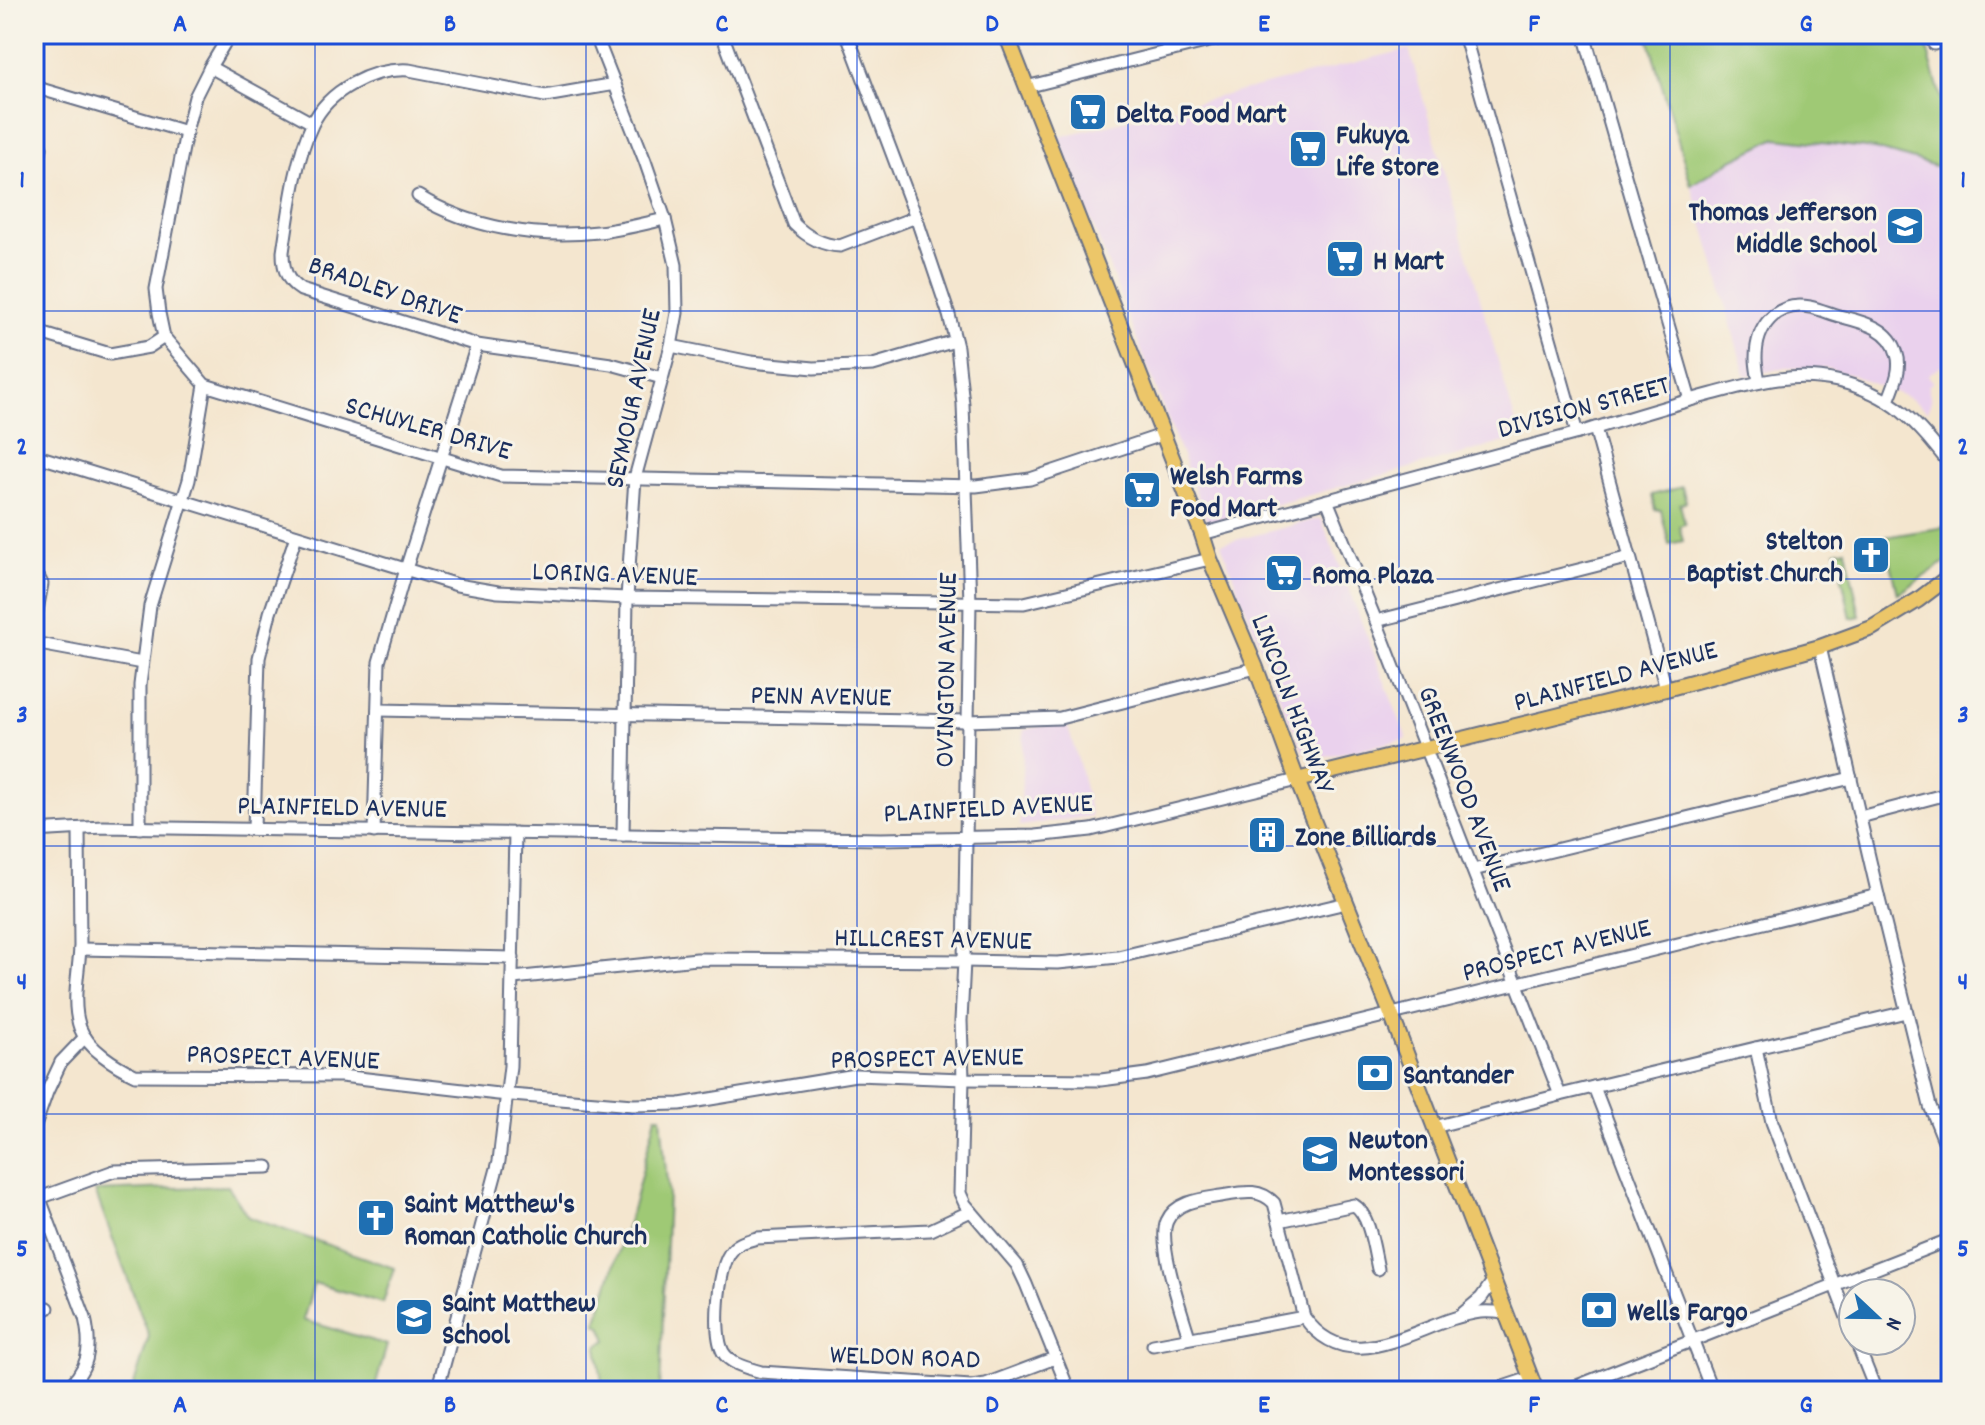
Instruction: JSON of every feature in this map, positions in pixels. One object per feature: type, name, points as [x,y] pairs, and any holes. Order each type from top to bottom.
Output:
[{"type":"main road","name":"LINCOLN HIGHWAY","points":[[1006,34],[1533,1384]]},
{"type":"main road","name":"PLAINFIELD AVENUE","points":[[1297,780],[1666,689],[1820,647],[1872,628],[1951,575]]},
{"type":"street","points":[[140,828],[142,663],[150,606],[189,480],[205,385],[164,337],[156,289],[195,97],[230,34]]},
{"type":"street","name":"SEYMOUR AVENUE","points":[[595,34],[665,219],[676,265],[677,313],[671,346],[635,478],[627,598],[623,835]]},
{"type":"street","points":[[722,34],[794,224],[804,234],[828,245],[840,246],[916,217]]},
{"type":"street","name":"OVINGTON AVENUE","points":[[847,34],[916,217],[949,315],[963,404],[970,602],[960,1193],[965,1204],[1017,1265],[1069,1391]]},
{"type":"street","points":[[1026,87],[1237,34]]},
{"type":"street","points":[[1464,34],[1577,433]]},
{"type":"street","points":[[1584,34],[1690,400]]},
{"type":"street","points":[[1934,44],[1951,39]]},
{"type":"street","points":[[210,67],[312,123]]},
{"type":"street","name":"BRADLEY DRIVE","points":[[615,84],[545,96],[409,70],[376,73],[360,80],[340,92],[312,123],[299,164],[283,265],[292,285],[301,290],[477,345],[611,364],[662,378]]},
{"type":"street","points":[[34,87],[186,132]]},
{"type":"street","points":[[34,180],[41,148]]},
{"type":"street","points":[[418,196],[435,207],[500,230],[597,233],[665,219]]},
{"type":"street","points":[[1759,382],[1758,343],[1768,319],[1794,306],[1808,306],[1883,331],[1894,345],[1899,368],[1888,401]]},
{"type":"street","points":[[34,331],[110,354],[149,347],[164,337]]},
{"type":"street","points":[[671,346],[751,362],[814,368],[873,365],[955,341]]},
{"type":"street","points":[[374,832],[379,662],[477,345]]},
{"type":"street","name":"DIVISION STREET","points":[[1202,534],[1690,400],[1786,377],[1838,381],[1888,401],[1920,427],[1951,466]]},
{"type":"street","name":"SCHUYLER DRIVE","points":[[205,385],[501,476],[967,485],[1030,479],[1162,435]]},
{"type":"street","points":[[1595,428],[1666,689]]},
{"type":"street","name":"LORING AVENUE","points":[[34,455],[457,585],[498,592],[627,598],[1024,603],[1210,559]]},
{"type":"street","name":"GREENWOOD AVENUE","points":[[1327,500],[1560,1095]]},
{"type":"street","points":[[254,829],[259,658],[270,613],[296,536]]},
{"type":"street","points":[[1376,621],[1630,557]]},
{"type":"street","points":[[34,627],[42,584],[39,578]]},
{"type":"street","points":[[34,643],[142,663]]},
{"type":"street","points":[[1820,647],[1930,1106],[1951,1158]]},
{"type":"street","name":"PENN AVENUE","points":[[378,710],[968,721],[1060,718],[1256,668]]},
{"type":"street","points":[[1473,870],[1851,778]]},
{"type":"street","name":"PLAINFIELD AVENUE","points":[[34,831],[254,829],[881,839],[1035,836],[1091,830],[1297,780]]},
{"type":"street","points":[[1860,817],[1951,793]]},
{"type":"street","points":[[34,1129],[61,1062],[85,1037],[76,1006],[80,949],[79,829]]},
{"type":"street","points":[[437,1391],[497,1172],[510,1066],[515,833]]},
{"type":"street","name":"PROSPECT AVENUE","points":[[85,1037],[114,1065],[135,1075],[341,1076],[507,1095],[633,1105],[680,1104],[856,1075],[1101,1080],[1147,1074],[1878,895]]},
{"type":"street","name":"HILLCREST AVENUE","points":[[513,978],[697,959],[1058,963],[1118,957],[1346,903]]},
{"type":"street","points":[[80,949],[513,958]]},
{"type":"street","points":[[1434,1127],[1906,1012]]},
{"type":"street","points":[[1756,1048],[1772,1122],[1837,1292]]},
{"type":"street","points":[[1594,1087],[1712,1391]]},
{"type":"street","points":[[37,1200],[114,1171],[268,1167]]},
{"type":"street","points":[[34,1183],[37,1200],[85,1318],[90,1341],[84,1369],[63,1391]]},
{"type":"street","points":[[1189,1337],[1165,1249],[1167,1221],[1178,1208],[1194,1200],[1249,1191],[1266,1195],[1274,1203],[1304,1317],[1312,1329],[1326,1339],[1341,1346],[1358,1348],[1382,1345],[1477,1312],[1505,1313]]},
{"type":"street","points":[[1279,1221],[1354,1205],[1360,1207],[1365,1215],[1378,1269]]},
{"type":"street","name":"WELDON ROAD","points":[[971,1211],[930,1230],[757,1238],[742,1242],[731,1251],[722,1268],[719,1340],[723,1352],[730,1360],[761,1372],[971,1386],[986,1384],[1055,1358]]},
{"type":"street","points":[[1564,1391],[1951,1239]]},
{"type":"street","points":[[1455,1319],[1481,1298],[1493,1281]]},
{"type":"street","points":[[34,1313],[48,1308]]},
{"type":"street","points":[[1153,1345],[1304,1317]]},
{"type":"street","points":[[1862,1357],[1876,1391]]},
{"type":"street","points":[[1491,1391],[1533,1384]]},
{"type":"shaded area","points":[[1409,49],[1520,438],[1208,523],[1059,137]]},
{"type":"shaded area","points":[[1777,138],[1875,149],[1942,168],[1951,156],[1951,358],[1928,375],[1933,382],[1928,386],[1931,401],[1927,411],[1909,398],[1826,368],[1786,368],[1745,376],[1691,185]]},
{"type":"shaded area","points":[[1321,518],[1407,739],[1322,757],[1304,752],[1221,544]]},
{"type":"shaded area","points":[[1066,721],[1091,816],[1020,826],[1024,730]]},
{"type":"green space","points":[[1647,34],[1923,34],[1951,134],[1951,156],[1943,168],[1875,149],[1777,138],[1691,185]]},
{"type":"green space","points":[[1682,487],[1686,502],[1680,504],[1685,524],[1679,526],[1683,541],[1669,544],[1661,510],[1655,510],[1652,495]]},
{"type":"green space","points":[[1951,526],[1951,558],[1898,594],[1885,537]]},
{"type":"green space","points":[[1846,549],[1860,616],[1851,618],[1836,551]]},
{"type":"green space","points":[[656,1116],[661,1116],[668,1194],[660,1391],[603,1391],[597,1346],[607,1340],[601,1326],[596,1323],[634,1203]]},
{"type":"green space","points":[[228,1186],[248,1217],[394,1268],[383,1303],[314,1283],[303,1320],[387,1345],[374,1391],[132,1391],[149,1336],[95,1191]]},
{"type":"place","name":"Delta Food Mart","points":[[1088,112]]},
{"type":"place","name":"Fukuya Life Store","points":[[1308,149]]},
{"type":"place","name":"Thomas Jefferson Middle School","points":[[1905,226]]},
{"type":"place","name":"H Mart","points":[[1345,259]]},
{"type":"place","name":"Welsh Farms Food Mart","points":[[1142,490]]},
{"type":"place","name":"Stelton Baptist Church","points":[[1871,555]]},
{"type":"place","name":"Roma Plaza","points":[[1284,573]]},
{"type":"place","name":"Zone Billiards","points":[[1267,835]]},
{"type":"place","name":"Santander","points":[[1375,1073]]},
{"type":"place","name":"Newton Montessori","points":[[1320,1154]]},
{"type":"place","name":"Saint Matthew's Roman Catholic Church","points":[[376,1218]]},
{"type":"place","name":"Wells Fargo","points":[[1599,1310]]},
{"type":"place","name":"Saint Matthew School","points":[[414,1317]]}]
